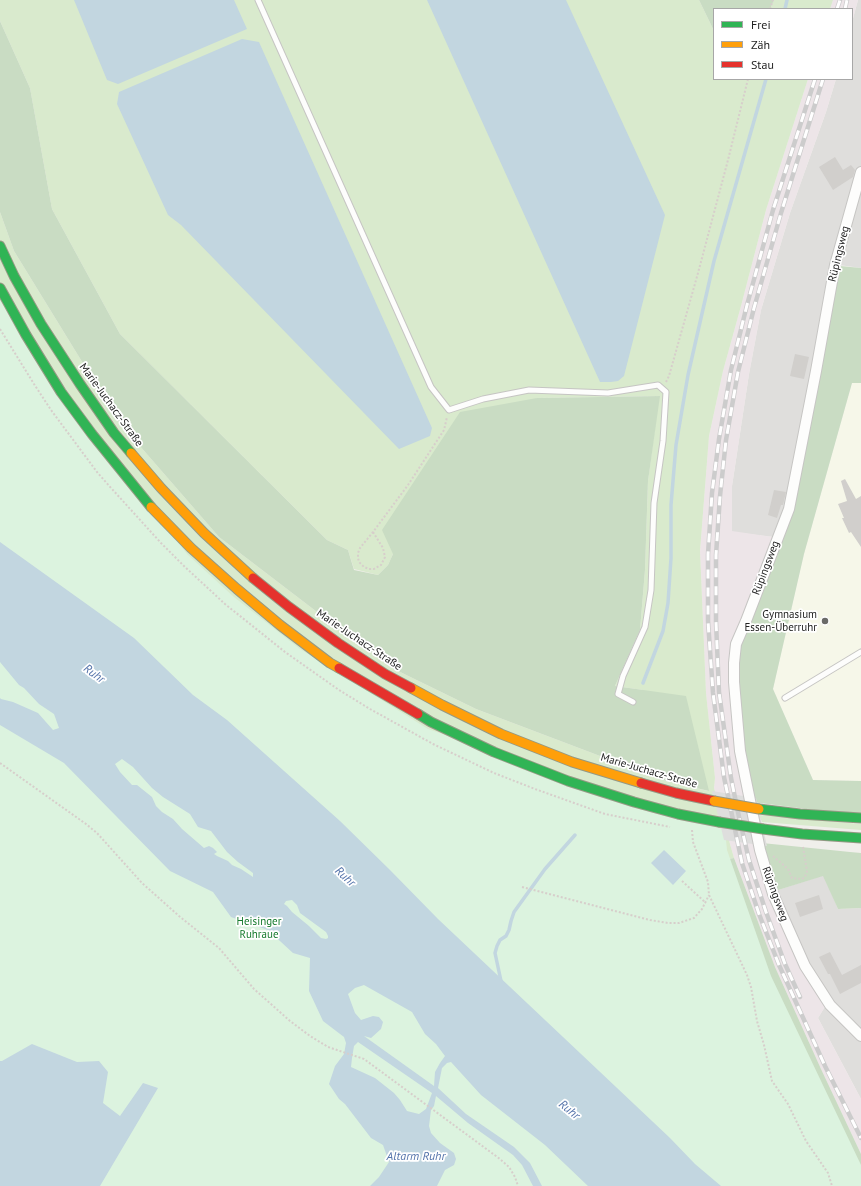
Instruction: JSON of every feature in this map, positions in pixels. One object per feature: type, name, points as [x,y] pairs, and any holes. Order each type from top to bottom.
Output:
[{"type":"main road","name":"Marie-Juchacz-Straße","points":[[0,246],[14,276],[42,324],[80,384],[114,433],[161,488],[204,533],[248,574],[289,607],[338,643],[385,674],[442,705],[501,734],[572,762],[632,781],[676,793],[714,801],[800,814],[861,818]]},
{"type":"main road","points":[[0,288],[26,335],[61,392],[92,434],[152,508],[191,548],[237,589],[280,625],[330,662],[431,722],[494,752],[568,781],[626,800],[678,814],[719,822],[802,834],[861,838]]},
{"type":"street","name":"Rüpingsweg","points":[[861,172],[835,265],[789,509],[736,644],[734,663],[734,682],[740,751],[760,850],[773,894],[805,966],[830,1005],[861,1036]]},
{"type":"lane","points":[[258,0],[431,387],[449,410],[483,399],[529,390],[608,393],[658,385],[666,392],[662,441],[654,503],[651,590],[645,627],[623,676],[618,694],[633,702]]},
{"type":"lane","points":[[785,698],[861,652]]},
{"type":"path","points":[[662,388],[669,376],[694,288],[748,80]]},
{"type":"path","points":[[373,532],[383,548],[385,557],[381,566],[374,569],[369,569],[364,568],[359,562],[358,553],[360,548],[408,485],[444,430],[449,410]]},
{"type":"path","points":[[0,763],[86,824],[142,883],[220,948],[254,989],[290,1021],[328,1047],[364,1059],[500,1159],[509,1167],[518,1186]]},
{"type":"path","points":[[692,830],[693,842],[708,882],[709,895],[747,975],[772,1081],[788,1104],[806,1141],[828,1173],[832,1186]]},
{"type":"path","points":[[760,850],[763,849],[768,851],[788,869],[792,878],[799,880],[804,877],[807,871],[803,846]]},
{"type":"path","points":[[682,881],[706,903]]},
{"type":"path","points":[[522,887],[650,920],[668,923],[679,923],[694,918],[706,903],[709,895]]},
{"type":"shaded area","points":[[833,0],[858,0],[853,18],[853,8],[830,8]]},
{"type":"shaded area","points":[[858,0],[861,0],[861,268],[832,264],[786,509],[773,537],[732,532],[732,486],[749,374],[761,310],[790,213],[826,112],[836,80],[853,80],[853,18]]},
{"type":"shaded area","points":[[808,80],[836,80],[826,112],[790,213],[761,310],[749,374],[732,486],[732,531],[773,537],[757,586],[760,865],[826,1005],[818,1018],[861,1099],[861,1154],[775,967],[734,858],[714,788],[715,778],[706,693],[700,551],[709,436],[723,371],[766,210]]},
{"type":"shaded area","name":"Gymnasium Essen-Überruhr","points":[[852,383],[861,383],[861,781],[813,780],[773,689],[804,554]]},
{"type":"shaded area","points":[[824,875],[838,909],[861,908],[861,1099],[818,1018],[826,1005],[775,891]]},
{"type":"green space","points":[[0,0],[699,0],[713,29],[713,80],[808,80],[766,210],[723,371],[709,436],[700,551],[706,693],[715,778],[714,788],[734,858],[718,861],[0,542],[0,212],[14,251],[119,422],[219,537],[394,669],[476,709],[666,781],[708,791],[643,690],[615,686],[640,630],[645,570],[648,481],[659,396],[537,398],[393,554],[388,565],[378,575],[354,569],[348,550],[327,540],[120,334],[52,209],[30,88],[0,21]]},
{"type":"green space","points":[[699,0],[774,0],[770,8],[713,8],[713,29]]},
{"type":"green space","points":[[774,0],[833,0],[830,8],[770,8]]},
{"type":"green space","points":[[0,21],[30,88],[52,209],[120,334],[327,540],[348,550],[354,570],[378,575],[388,565],[393,554],[382,530],[460,412],[537,398],[660,396],[648,481],[645,570],[640,630],[615,686],[686,696],[709,791],[666,781],[476,709],[394,669],[219,537],[119,422],[14,251],[0,212]]},
{"type":"green space","points":[[840,266],[861,268],[861,383],[852,383],[804,554],[773,689],[813,780],[861,781],[861,816],[752,802],[742,751],[736,682],[739,645],[785,526],[819,374]]},
{"type":"green space","name":"Heisinger Ruhraue","points":[[0,300],[187,554],[234,597],[300,649],[428,729],[725,830],[727,850],[771,976],[861,1165],[861,1186],[0,1186]]},
{"type":"green space","points":[[759,815],[861,824],[861,830],[762,822]]},
{"type":"green space","points":[[762,843],[861,853],[861,908],[838,909],[823,876],[775,891]]},
{"type":"green space","points":[[734,858],[775,967],[861,1154],[861,1186],[718,861]]},
{"type":"water","points":[[74,0],[234,0],[247,29],[118,84],[107,80]]},
{"type":"water","points":[[427,0],[566,0],[665,215],[624,376],[618,381],[600,382]]},
{"type":"water","points":[[242,39],[259,42],[432,428],[430,436],[399,449],[181,225],[168,215],[117,104],[119,92]]},
{"type":"water","points":[[0,542],[134,638],[193,695],[227,720],[340,821],[438,919],[670,1138],[695,1164],[721,1186],[588,1186],[545,1145],[481,1095],[451,1062],[447,1063],[442,1068],[438,1088],[466,1114],[514,1147],[530,1163],[542,1186],[533,1186],[522,1165],[513,1155],[468,1123],[436,1096],[434,1106],[431,1110],[429,1126],[431,1133],[440,1143],[454,1153],[456,1159],[454,1165],[445,1170],[437,1186],[370,1186],[379,1177],[389,1162],[383,1145],[371,1138],[345,1104],[339,1099],[329,1084],[335,1066],[344,1054],[346,1043],[344,1037],[323,1021],[309,991],[310,958],[293,953],[268,930],[231,917],[213,892],[170,871],[64,763],[0,725],[0,698],[38,713],[53,730],[59,728],[54,714],[39,704],[24,688],[19,685],[0,662]],"holes":[[[122,759],[133,767],[152,788],[163,797],[190,814],[198,827],[211,831],[227,852],[253,873],[253,877],[214,854],[217,852],[213,848],[209,846],[204,848],[173,819],[162,812],[156,806],[152,797],[137,785],[132,785],[115,764]],[[292,900],[297,905],[300,913],[326,932],[328,938],[321,938],[284,904],[286,901]],[[364,985],[412,1012],[425,1034],[436,1044],[445,1056],[435,1072],[434,1086],[364,1036],[371,1038],[381,1029],[383,1022],[379,1017],[373,1016],[361,1020],[355,1013],[348,994],[355,988]],[[358,1042],[432,1093],[426,1109],[419,1114],[407,1111],[394,1093],[375,1078],[351,1067],[354,1046]]]},
{"type":"water","points":[[664,850],[686,871],[673,885],[651,863]]},
{"type":"water","points":[[32,1044],[77,1062],[99,1061],[108,1072],[103,1103],[120,1116],[143,1083],[158,1088],[100,1186],[0,1186],[0,1061]]},
{"type":"pier","points":[[712,791],[756,798],[767,846],[724,840]]},
{"type":"building","points":[[835,157],[843,170],[851,165],[855,170],[853,177],[833,190],[819,167]]},
{"type":"building","points":[[795,354],[809,357],[804,379],[790,376]]},
{"type":"building","points":[[845,479],[856,499],[861,496],[861,547],[851,532],[849,533],[842,518],[844,518],[838,504],[847,501],[841,481]]},
{"type":"building","points":[[774,490],[786,492],[783,505],[781,505],[777,518],[768,515]]},
{"type":"building","points":[[819,895],[823,909],[800,917],[795,903]]},
{"type":"building","points":[[830,952],[842,975],[861,965],[861,983],[840,994],[819,957]]},
{"type":"waterway","points":[[785,8],[787,0]]},
{"type":"waterway","points":[[643,683],[663,631],[668,603],[671,558],[671,505],[676,445],[688,375],[714,261],[766,80]]},
{"type":"waterway","points":[[501,981],[495,953],[500,940],[506,936],[509,930],[514,912],[545,869],[575,835]]},
{"type":"railway","points":[[837,8],[840,0]]},
{"type":"railway","points":[[845,8],[847,0]]},
{"type":"railway","points":[[815,80],[773,210],[731,370],[719,439],[712,493],[708,554],[708,621],[713,693],[724,777],[742,863],[759,914],[779,965],[825,1066],[861,1138]]},
{"type":"railway","points":[[800,997],[785,964],[749,860],[731,778],[719,692],[716,622],[716,555],[726,440],[738,372],[754,308],[781,213],[823,80]]},
{"type":"traffic: fast","points":[[0,246],[14,276],[41,324],[114,433],[131,453]]},
{"type":"traffic: fast","points":[[0,288],[26,335],[61,392],[92,434],[151,507]]},
{"type":"traffic: fast","points":[[418,714],[431,722],[494,752],[568,781],[678,814],[719,822]]},
{"type":"traffic: fast","points":[[759,809],[800,814],[861,818]]},
{"type":"traffic: fast","points":[[719,822],[763,829]]},
{"type":"traffic: fast","points":[[763,829],[802,834],[861,838]]},
{"type":"traffic: slow","points":[[131,453],[161,488],[204,533],[253,578]]},
{"type":"traffic: slow","points":[[151,507],[191,548],[237,589],[280,625],[330,663],[339,668]]},
{"type":"traffic: slow","points":[[411,688],[501,734],[572,762],[641,783]]},
{"type":"traffic: slow","points":[[714,801],[759,809]]},
{"type":"traffic: jam","points":[[253,578],[338,643],[385,674],[411,688]]},
{"type":"traffic: jam","points":[[339,668],[418,714]]},
{"type":"traffic: jam","points":[[641,783],[676,793],[714,801]]},
{"type":"place","name":"Gymnasium Essen-Überruhr","points":[[825,621]]},
{"type":"water label","name":"Ruhr","points":[[94,674]]},
{"type":"water label","name":"Ruhr","points":[[345,877]]},
{"type":"water label","name":"Ruhr","points":[[569,1110]]},
{"type":"water label","name":"Altarm Ruhr","points":[[416,1157]]}]
